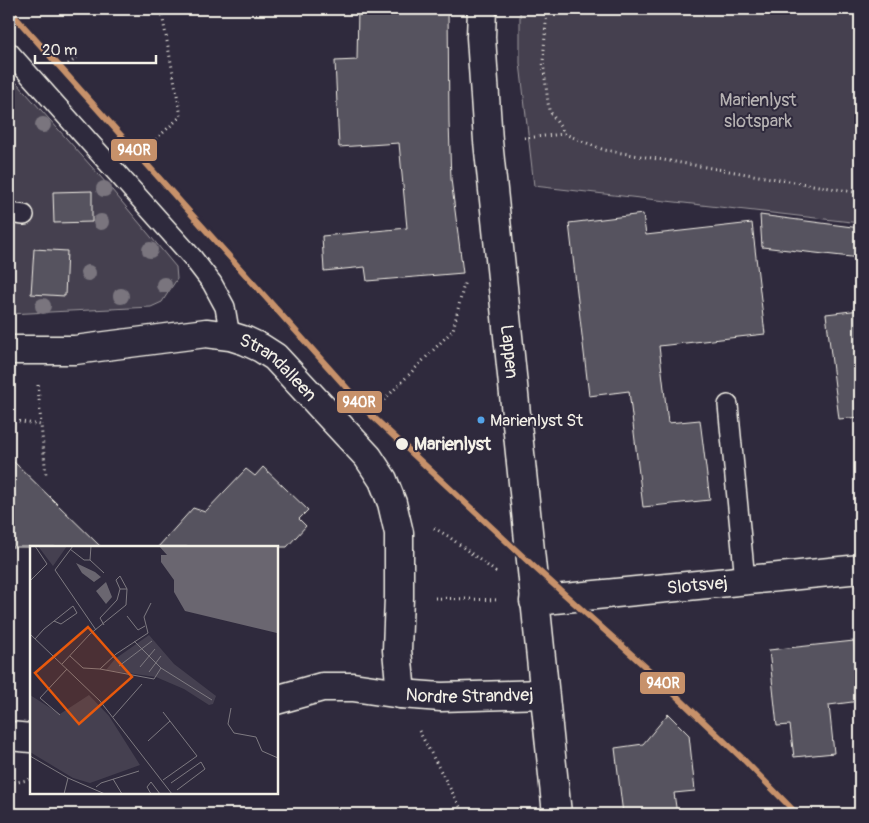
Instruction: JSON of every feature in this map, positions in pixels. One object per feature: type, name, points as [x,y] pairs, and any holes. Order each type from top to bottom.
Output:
[{"type":"street","name":"Lappen","points":[[482,9],[481,37],[488,141],[544,694]]},
{"type":"street","name":"Strandalleen","points":[[9,350],[75,350],[206,334],[230,336],[261,348],[275,357],[368,457],[383,480],[392,503],[399,533],[397,650],[401,694]]},
{"type":"street","name":"Slotsvej","points":[[534,601],[860,569]]},
{"type":"street","name":"Nordre Strandvej","points":[[278,699],[322,687],[353,687],[401,694],[441,697],[544,694],[557,814]]},
{"type":"street","points":[[9,736],[30,738]]},
{"type":"lane","points":[[9,52],[192,257],[212,283],[225,308],[230,336]]},
{"type":"lane","points":[[728,405],[746,580]]},
{"type":"path","points":[[152,143],[181,116],[161,9]]},
{"type":"path","points":[[547,9],[544,62],[549,110],[565,134]]},
{"type":"path","points":[[488,141],[565,134],[604,150],[860,193]]},
{"type":"path","points":[[384,400],[452,330],[468,265],[500,256]]},
{"type":"path","points":[[9,420],[42,425],[46,475]]},
{"type":"path","points":[[392,503],[448,536],[534,601]]},
{"type":"path","points":[[399,597],[534,601]]},
{"type":"path","points":[[401,694],[416,726],[464,814]]},
{"type":"path","points":[[9,784],[30,779]]},
{"type":"green space","name":"Marienlyst slotspark","points":[[520,9],[860,9],[860,223],[534,186],[520,63]]},
{"type":"green space","points":[[9,74],[107,184],[176,267],[177,279],[162,302],[151,307],[9,314]]},
{"type":"building","points":[[358,9],[448,9],[451,179],[463,273],[367,281],[365,267],[324,271],[322,236],[407,228],[399,143],[339,147],[335,61],[357,60]]},
{"type":"building","points":[[92,191],[92,222],[54,223],[53,192]]},
{"type":"building","points":[[643,214],[646,235],[752,223],[765,334],[659,346],[668,423],[700,420],[710,500],[643,507],[629,391],[589,396],[569,223]]},
{"type":"building","points":[[760,215],[860,228],[860,258],[762,247]]},
{"type":"building","points":[[34,249],[67,251],[65,296],[31,294]]},
{"type":"building","points":[[860,310],[860,417],[839,419],[826,314]]},
{"type":"building","points":[[9,457],[100,546],[30,546],[9,547]]},
{"type":"building","points":[[263,467],[308,510],[299,519],[306,526],[287,547],[159,546],[193,508],[205,512],[246,469],[255,476]]},
{"type":"building","points":[[854,641],[856,669],[860,668],[860,701],[829,705],[834,753],[794,757],[790,725],[777,726],[769,650]]},
{"type":"building","points":[[668,714],[689,735],[695,791],[674,793],[677,814],[623,814],[615,748],[643,744]]},
{"type":"transit line","name":"940R","points":[[9,10],[370,414],[532,565],[650,671],[744,760],[797,814]]},
{"type":"place","name":"Marienlyst St","points":[[481,420]]},
{"type":"place","name":"Marienlyst","points":[[402,444]]}]
